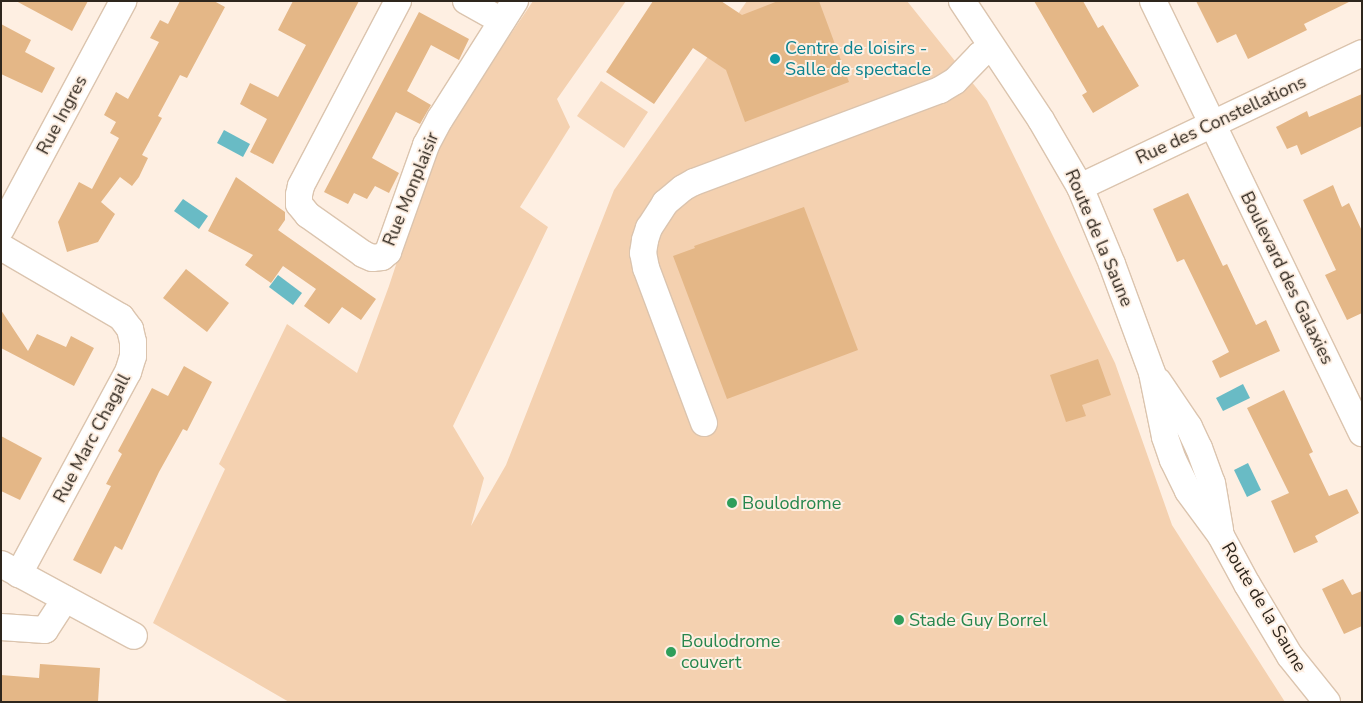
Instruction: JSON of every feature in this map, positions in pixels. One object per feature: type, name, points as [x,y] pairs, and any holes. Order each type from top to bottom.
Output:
[{"type":"street","name":"Rue Ingres","points":[[1,228],[123,1]]},
{"type":"street","name":"Rue Monplaisir","points":[[398,1],[301,186],[299,195],[299,204],[308,215],[363,254],[372,258],[382,257],[388,252],[426,145],[440,119],[509,11],[466,1]]},
{"type":"street","name":"Boulevard des Galaxies","points":[[1153,1],[1362,433]]},
{"type":"street","name":"Route de la Saune","points":[[961,4],[1054,141],[1080,187],[1112,264],[1152,373],[1189,427],[1212,482],[1221,536],[1271,627],[1306,677],[1327,702]]},
{"type":"street","points":[[704,424],[646,268],[645,240],[649,228],[665,203],[683,188],[694,182],[940,90],[955,81],[980,55],[991,48]]},
{"type":"street","name":"Rue des Constellations","points":[[1080,187],[1362,53]]},
{"type":"street","name":"Rue Marc Chagall","points":[[1,247],[121,316],[130,329],[133,342],[133,356],[128,372],[10,569]]},
{"type":"street","points":[[10,569],[134,636]]},
{"type":"street","points":[[1,627],[45,630],[64,599]]},
{"type":"shaded area","points":[[533,1],[626,1],[557,99],[570,127],[520,207],[548,227],[453,426],[484,478],[471,526],[506,465],[614,190],[747,1],[907,1],[987,101],[1115,363],[1172,525],[1285,702],[289,702],[153,623],[225,469],[219,464],[287,324],[357,373],[389,286],[427,171],[444,134]]},
{"type":"shaded area","points":[[601,81],[648,112],[624,148],[577,116]]},
{"type":"water","points":[[224,130],[250,144],[243,157],[217,143]]},
{"type":"water","points":[[183,199],[208,216],[199,229],[174,211]]},
{"type":"water","points":[[278,275],[302,293],[293,305],[269,287]]},
{"type":"water","points":[[1243,384],[1250,398],[1223,411],[1216,398]]},
{"type":"water","points":[[1248,463],[1261,490],[1247,497],[1234,470]]},
{"type":"building","points":[[16,1],[88,1],[72,31]]},
{"type":"building","points":[[180,1],[214,1],[225,7],[187,78],[180,75],[158,116],[162,118],[142,155],[148,158],[139,177],[132,186],[120,177],[101,202],[115,214],[98,242],[67,252],[58,222],[79,182],[92,189],[119,138],[110,133],[116,122],[104,115],[116,92],[128,99],[159,42],[150,38],[160,20],[168,24]]},
{"type":"building","points":[[293,1],[359,1],[273,164],[250,152],[267,119],[240,104],[250,83],[278,97],[306,45],[278,30]]},
{"type":"building","name":"Centre de loisirs - Salle de spectacle","points":[[653,1],[721,1],[742,15],[778,1],[819,1],[849,82],[745,122],[726,70],[693,48],[654,104],[606,72]]},
{"type":"building","points":[[1034,1],[1083,1],[1098,28],[1103,25],[1139,86],[1093,113],[1082,95],[1087,92]]},
{"type":"building","points":[[1196,1],[1351,1],[1304,24],[1307,30],[1248,59],[1236,34],[1217,43]]},
{"type":"building","points":[[419,12],[469,39],[459,60],[431,45],[407,91],[431,105],[420,124],[396,112],[372,158],[399,173],[389,193],[375,186],[367,199],[354,193],[348,204],[324,192]]},
{"type":"building","points":[[1,24],[31,40],[25,52],[55,68],[42,93],[1,74]]},
{"type":"building","points":[[1362,94],[1362,126],[1301,155],[1297,145],[1287,149],[1276,127],[1307,111],[1309,117]]},
{"type":"building","points":[[236,177],[285,212],[285,220],[278,230],[376,299],[361,320],[342,307],[329,324],[304,306],[316,289],[283,266],[271,283],[245,265],[253,255],[208,231]]},
{"type":"building","points":[[1333,185],[1342,207],[1349,203],[1362,231],[1362,313],[1347,320],[1325,275],[1336,270],[1303,200]]},
{"type":"building","points":[[1188,193],[1223,266],[1227,264],[1256,325],[1266,320],[1280,351],[1220,378],[1212,361],[1229,352],[1184,259],[1177,262],[1153,209]]},
{"type":"building","points":[[804,207],[858,350],[727,399],[673,256],[695,248],[694,246]]},
{"type":"building","points":[[186,269],[229,303],[207,332],[163,298]]},
{"type":"building","points":[[1,310],[28,351],[37,334],[66,347],[71,336],[94,348],[74,386],[1,348]]},
{"type":"building","points":[[1098,359],[1111,395],[1082,405],[1086,416],[1066,422],[1050,375]]},
{"type":"building","points":[[184,366],[212,382],[187,431],[183,429],[159,472],[122,550],[115,546],[101,574],[73,560],[111,486],[106,484],[122,454],[118,451],[152,388],[168,396]]},
{"type":"building","points":[[1284,390],[1313,452],[1309,454],[1329,496],[1347,489],[1359,513],[1315,536],[1318,542],[1294,553],[1271,501],[1289,493],[1247,408]]},
{"type":"building","points":[[1,436],[42,458],[20,500],[1,491]]},
{"type":"building","points":[[1343,579],[1352,595],[1362,591],[1362,626],[1344,634],[1322,589]]},
{"type":"building","points":[[40,664],[100,668],[98,702],[1,702],[1,675],[39,678]]},
{"type":"place","name":"Centre de loisirs - Salle de spectacle","points":[[775,59]]},
{"type":"place","name":"Boulodrome","points":[[732,503]]},
{"type":"place","name":"Stade Guy Borrel","points":[[899,620]]},
{"type":"place","name":"Boulodrome couvert","points":[[671,652]]}]
